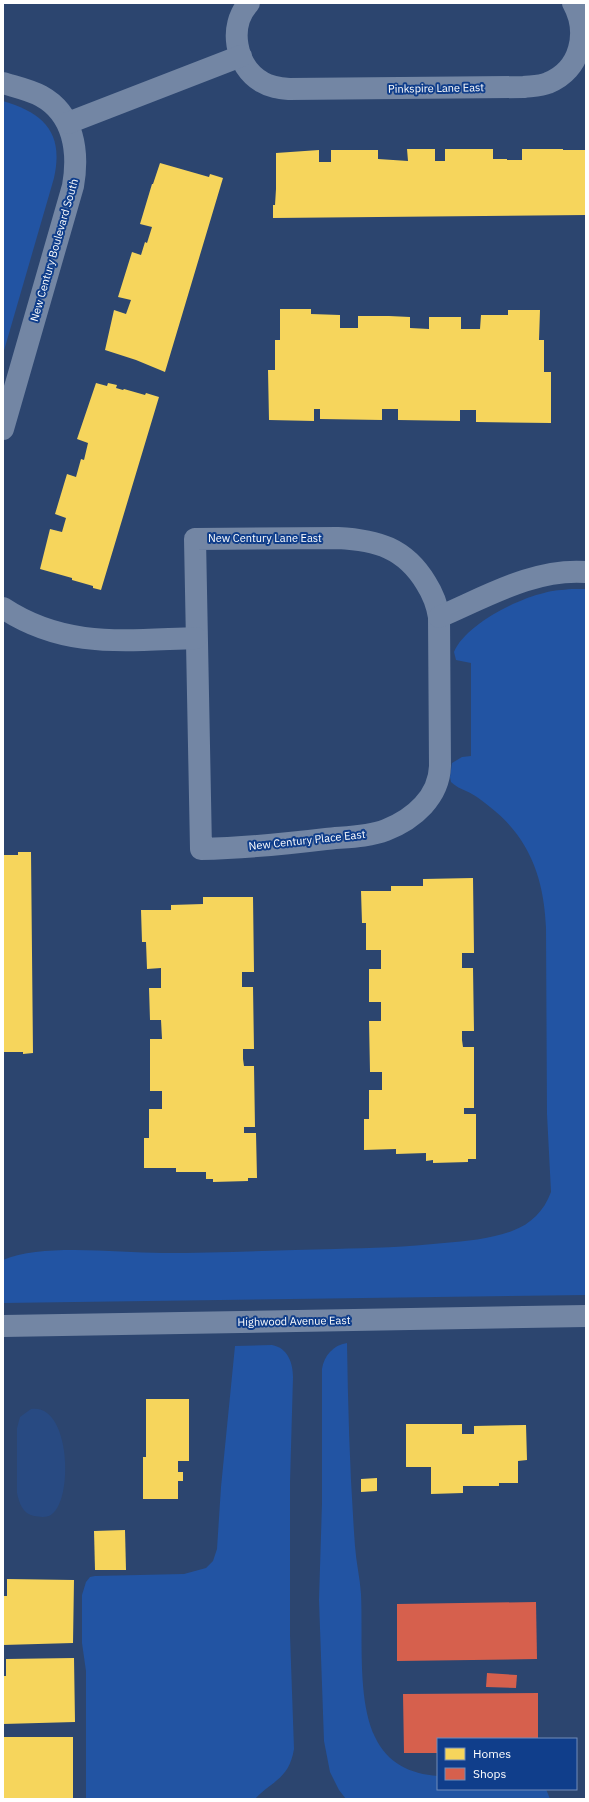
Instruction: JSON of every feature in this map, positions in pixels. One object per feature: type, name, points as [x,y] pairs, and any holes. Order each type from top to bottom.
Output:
[{"type":"street","name":"Pinkspire Lane East","points":[[249,3],[241,15],[236,38],[241,56],[248,69],[261,82],[270,86],[288,89],[538,86],[548,84],[560,76],[576,59],[582,42],[583,32],[581,20],[572,3]]},
{"type":"street","points":[[68,123],[241,56]]},
{"type":"street","name":"New Century Boulevard South","points":[[3,83],[41,96],[56,106],[68,123],[75,150],[75,170],[72,186],[3,428]]},
{"type":"street","name":"New Century Lane East","points":[[196,638],[195,539],[338,538],[357,539],[375,543],[401,554],[415,567],[431,592],[439,617]]},
{"type":"street","points":[[439,617],[507,587],[533,578],[563,572],[586,572]]},
{"type":"street","points":[[3,608],[35,627],[64,636],[113,640],[196,638]]},
{"type":"street","name":"New Century Place East","points":[[196,638],[201,849],[242,847],[375,833],[403,822],[426,802],[435,789],[440,776],[439,617]]},
{"type":"street","name":"Highwood Avenue East","points":[[3,1326],[586,1316]]},
{"type":"shaded area","points":[[3,101],[30,112],[48,127],[53,137],[56,149],[56,162],[54,178],[3,354]]},
{"type":"shaded area","points":[[586,589],[586,1295],[3,1303],[3,1260],[20,1255],[59,1250],[184,1253],[362,1248],[430,1244],[478,1239],[504,1234],[525,1225],[541,1211],[551,1192],[547,1114],[545,910],[538,876],[525,846],[515,832],[504,819],[484,802],[451,782],[450,777],[452,763],[462,757],[471,756],[471,663],[456,660],[454,652],[469,632],[480,623],[507,607],[547,592]]},
{"type":"shaded area","points":[[347,1343],[353,1521],[361,1594],[363,1687],[369,1722],[375,1737],[386,1754],[400,1766],[418,1773],[437,1776],[437,1790],[546,1790],[550,1799],[346,1799],[339,1790],[330,1772],[324,1741],[319,1600],[322,1503],[322,1369],[323,1364],[330,1352],[342,1344]]},
{"type":"shaded area","points":[[272,1345],[282,1349],[286,1353],[291,1362],[293,1372],[290,1482],[290,1635],[294,1749],[292,1759],[284,1773],[255,1799],[86,1799],[86,1671],[82,1643],[82,1595],[86,1582],[90,1577],[95,1576],[184,1574],[206,1568],[213,1561],[217,1549],[221,1487],[235,1346]]},
{"type":"shaded area","points":[[31,1409],[44,1411],[54,1420],[61,1435],[64,1453],[65,1472],[63,1490],[59,1505],[52,1514],[46,1517],[34,1516],[27,1513],[20,1504],[17,1493],[17,1428],[20,1417]]},
{"type":"building: Homes","points":[[407,149],[435,149],[435,161],[445,161],[445,149],[493,149],[493,159],[507,160],[522,160],[522,149],[586,150],[586,215],[273,218],[273,205],[275,205],[276,189],[276,153],[319,150],[319,162],[331,162],[331,150],[378,150],[378,159],[408,161]]},
{"type":"building: Homes","points":[[160,163],[209,177],[210,174],[223,178],[165,372],[136,360],[105,350],[114,310],[126,314],[131,300],[118,297],[132,252],[141,255],[145,242],[147,243],[152,227],[140,224]]},
{"type":"building: Homes","points":[[280,309],[311,309],[311,314],[340,315],[340,328],[358,328],[358,316],[389,316],[410,317],[410,328],[429,329],[429,317],[461,317],[461,329],[480,329],[481,315],[508,315],[508,310],[540,310],[539,340],[544,340],[544,372],[551,372],[551,423],[476,422],[476,410],[460,410],[460,421],[398,420],[398,409],[382,409],[382,420],[320,419],[320,409],[314,409],[314,421],[269,420],[268,370],[275,370],[275,340],[280,340]]},
{"type":"building: Homes","points":[[96,383],[107,386],[108,383],[117,385],[116,388],[145,395],[146,393],[159,397],[101,590],[72,580],[72,578],[40,569],[50,529],[62,532],[66,518],[55,514],[67,474],[76,477],[81,459],[84,460],[88,443],[77,439]]},
{"type":"building: Homes","points":[[18,852],[31,852],[33,1053],[23,1054],[23,1052],[3,1052],[3,855],[18,855]]},
{"type":"building: Homes","points":[[473,878],[474,953],[462,953],[462,968],[473,968],[474,1031],[462,1031],[462,1040],[463,1047],[474,1047],[474,1108],[464,1108],[464,1114],[476,1114],[476,1159],[468,1159],[468,1162],[433,1163],[433,1160],[426,1161],[426,1153],[396,1154],[396,1149],[364,1150],[364,1119],[369,1119],[369,1090],[382,1090],[382,1072],[370,1072],[369,1021],[381,1021],[381,1002],[369,1002],[369,969],[381,969],[381,950],[366,950],[366,923],[362,923],[361,891],[391,891],[391,886],[423,886],[423,879]]},
{"type":"building: Homes","points":[[203,897],[253,897],[254,972],[242,972],[242,987],[253,987],[254,1049],[243,1049],[243,1059],[244,1066],[254,1066],[255,1127],[244,1127],[244,1133],[256,1133],[257,1178],[248,1178],[248,1181],[213,1182],[213,1179],[206,1179],[206,1172],[176,1172],[176,1168],[144,1168],[144,1138],[149,1138],[149,1109],[162,1109],[162,1091],[150,1091],[150,1039],[162,1039],[161,1020],[150,1020],[149,988],[161,988],[161,968],[147,969],[146,942],[142,942],[141,910],[171,910],[171,905],[203,904]]},
{"type":"building: Homes","points":[[146,1399],[189,1399],[189,1461],[178,1461],[178,1472],[183,1472],[183,1481],[178,1481],[178,1499],[143,1499],[143,1457],[146,1457]]},
{"type":"building: Homes","points":[[406,1424],[462,1424],[462,1434],[474,1434],[474,1426],[526,1425],[527,1460],[518,1461],[518,1483],[499,1483],[499,1486],[463,1486],[463,1493],[431,1494],[431,1467],[406,1467]]},
{"type":"building: Homes","points":[[377,1478],[377,1491],[361,1492],[361,1479]]},
{"type":"building: Homes","points":[[125,1530],[126,1570],[95,1570],[94,1531]]},
{"type":"building: Homes","points":[[7,1579],[74,1580],[73,1643],[3,1645],[3,1596],[7,1596]]},
{"type":"building: Homes","points":[[74,1658],[75,1722],[3,1724],[3,1676],[6,1676],[6,1659]]},
{"type":"building: Homes","points":[[4,1737],[73,1737],[73,1799],[3,1799]]},
{"type":"building: Shops","points":[[536,1602],[537,1659],[397,1661],[397,1604]]},
{"type":"building: Shops","points":[[487,1673],[517,1675],[516,1688],[486,1687]]},
{"type":"building: Shops","points":[[538,1693],[538,1738],[437,1738],[437,1753],[404,1753],[403,1694]]}]
